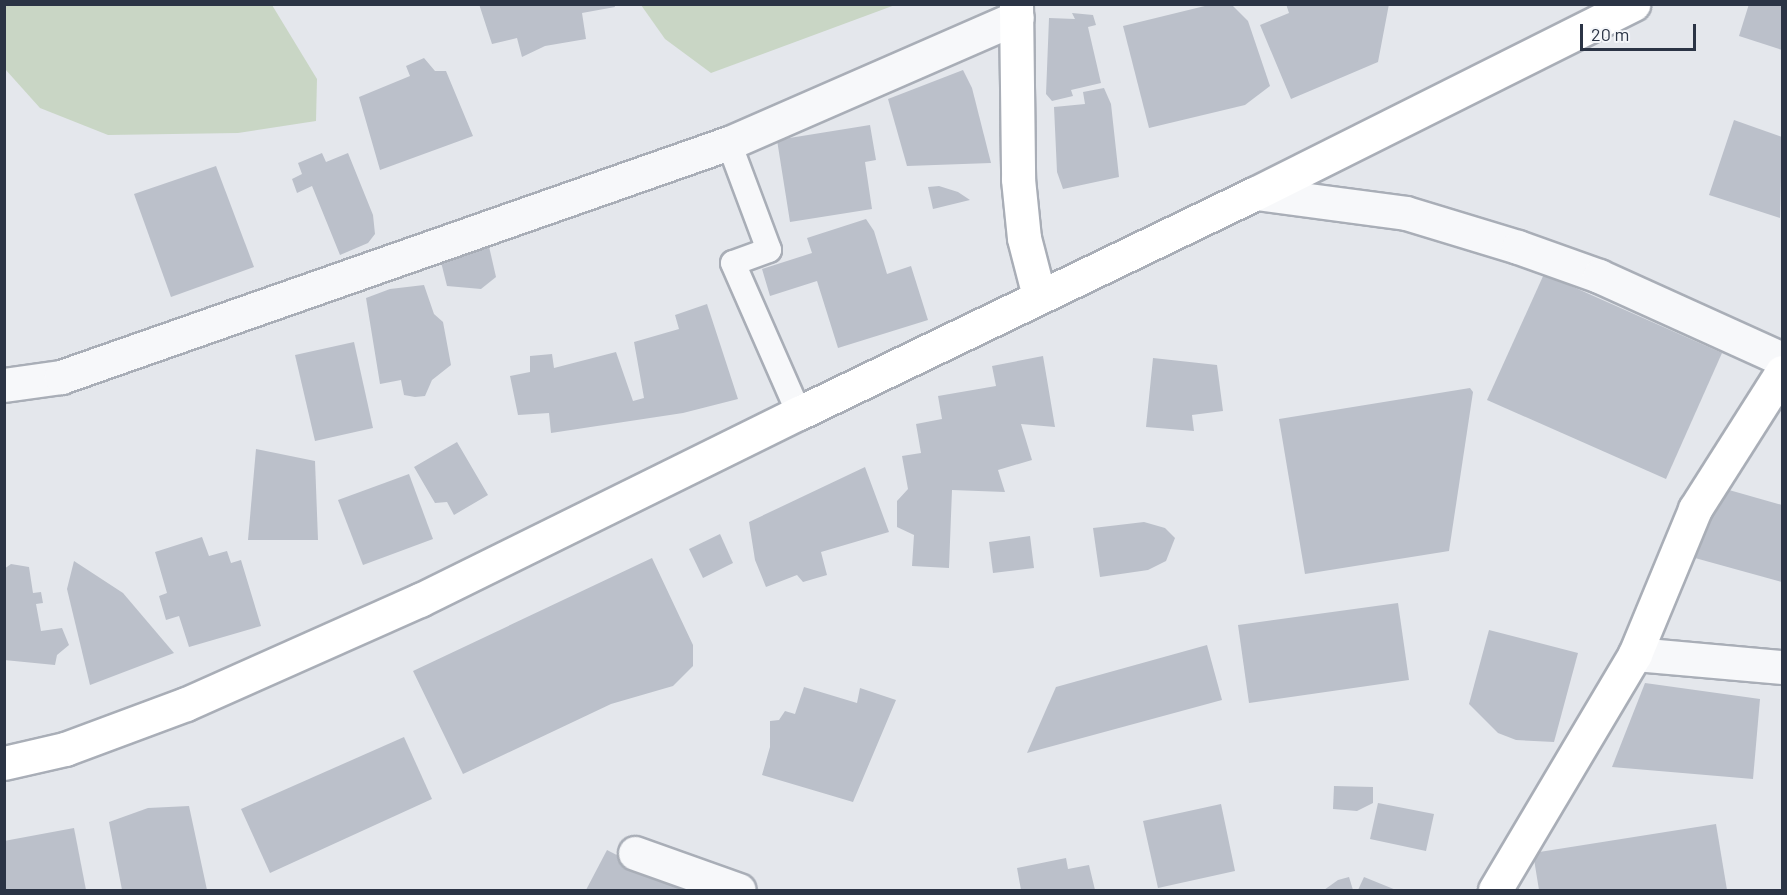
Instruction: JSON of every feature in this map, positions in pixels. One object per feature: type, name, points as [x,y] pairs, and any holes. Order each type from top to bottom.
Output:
[{"type":"main road","points":[[4,763],[65,749],[186,704],[420,600],[799,412],[1256,193],[1633,4]]},
{"type":"main road","points":[[1016,11],[1018,179],[1024,238],[1040,296]]},
{"type":"main road","points":[[1495,891],[1635,654],[1695,509],[1782,372]]},
{"type":"street","points":[[4,385],[61,377],[729,143],[1016,11]]},
{"type":"street","points":[[1256,193],[1406,213],[1518,247],[1599,276],[1782,359]]},
{"type":"street","points":[[1635,654],[1782,667]]},
{"type":"street","points":[[635,853],[739,891]]},
{"type":"lane","points":[[729,143],[769,250],[733,263],[799,412]]},
{"type":"green space","points":[[5,4],[272,5],[317,79],[316,121],[238,133],[108,135],[40,108],[5,69]]},
{"type":"green space","points":[[641,5],[895,5],[711,73],[665,39]]},
{"type":"building","points":[[479,4],[614,4],[615,7],[582,13],[586,39],[545,46],[522,57],[517,38],[492,44]]},
{"type":"building","points":[[1213,4],[1231,4],[1248,21],[1270,86],[1245,105],[1149,128],[1123,26]]},
{"type":"building","points":[[1286,4],[1389,4],[1378,62],[1291,99],[1260,25],[1289,13]]},
{"type":"building","points":[[1749,4],[1782,4],[1782,50],[1739,36]]},
{"type":"building","points":[[1072,13],[1093,15],[1096,25],[1088,27],[1101,83],[1071,90],[1073,96],[1052,101],[1046,94],[1049,18],[1075,19]]},
{"type":"building","points":[[424,58],[435,71],[446,71],[473,136],[380,170],[359,97],[410,76],[406,66]]},
{"type":"building","points":[[963,70],[972,88],[991,163],[907,166],[888,99]]},
{"type":"building","points":[[1104,88],[1111,104],[1119,177],[1063,189],[1057,172],[1054,107],[1085,104],[1083,92]]},
{"type":"building","points":[[1734,120],[1782,137],[1780,218],[1709,195]]},
{"type":"building","points":[[870,125],[876,160],[865,162],[872,209],[790,222],[777,140]]},
{"type":"building","points":[[322,153],[326,162],[348,153],[373,215],[375,234],[368,243],[340,255],[312,186],[297,193],[292,179],[302,174],[298,163]]},
{"type":"building","points":[[216,166],[254,267],[171,297],[134,194]]},
{"type":"building","points":[[939,186],[958,192],[970,200],[933,209],[928,187]]},
{"type":"building","points":[[866,219],[874,231],[887,274],[911,266],[928,320],[838,348],[817,281],[770,296],[762,269],[812,253],[807,238]]},
{"type":"building","points":[[488,242],[496,277],[481,289],[447,286],[439,254]]},
{"type":"building","points":[[1544,274],[1722,353],[1666,479],[1487,400]]},
{"type":"building","points":[[424,285],[434,314],[443,322],[451,365],[432,380],[425,396],[415,397],[404,395],[401,380],[380,384],[366,298],[390,289]]},
{"type":"building","points":[[707,304],[738,399],[683,413],[551,433],[549,413],[518,415],[510,376],[530,372],[530,356],[552,354],[554,368],[616,352],[633,401],[644,398],[634,342],[679,329],[675,315]]},
{"type":"building","points":[[354,342],[373,428],[315,441],[295,355]]},
{"type":"building","points":[[1043,356],[1055,427],[1021,424],[1032,460],[998,470],[1005,492],[952,490],[949,568],[912,566],[914,535],[897,527],[897,501],[908,489],[902,456],[921,453],[916,424],[942,419],[938,396],[996,386],[992,366]]},
{"type":"building","points":[[1153,358],[1217,365],[1223,411],[1192,415],[1194,431],[1146,427]]},
{"type":"building","points":[[1470,388],[1473,392],[1449,551],[1305,574],[1279,419]]},
{"type":"building","points":[[457,442],[488,495],[454,515],[447,502],[435,503],[414,467]]},
{"type":"building","points":[[256,449],[315,461],[318,540],[248,540]]},
{"type":"building","points":[[865,467],[889,532],[821,552],[827,575],[803,582],[797,575],[766,587],[755,560],[749,522]]},
{"type":"building","points":[[409,474],[433,539],[363,565],[338,500]]},
{"type":"building","points":[[1715,486],[1782,505],[1782,582],[1695,558]]},
{"type":"building","points":[[1144,522],[1165,528],[1175,538],[1166,561],[1148,570],[1100,577],[1093,528]]},
{"type":"building","points":[[720,534],[733,563],[703,578],[689,549]]},
{"type":"building","points":[[1030,536],[1034,568],[993,573],[989,542]]},
{"type":"building","points":[[202,537],[209,556],[227,551],[231,563],[241,560],[261,626],[189,647],[179,616],[166,620],[159,596],[167,593],[155,552]]},
{"type":"building","points":[[652,558],[693,645],[693,666],[673,686],[611,704],[463,774],[413,671]]},
{"type":"building","points":[[74,561],[123,593],[174,653],[90,685],[67,589]]},
{"type":"building","points":[[11,564],[29,567],[33,593],[41,592],[43,603],[36,604],[41,631],[62,628],[69,645],[57,655],[55,665],[4,660],[4,569]]},
{"type":"building","points":[[1398,603],[1409,680],[1249,703],[1238,625]]},
{"type":"building","points":[[1489,630],[1578,653],[1554,742],[1516,740],[1498,733],[1469,704]]},
{"type":"building","points":[[1207,645],[1222,700],[1027,753],[1056,687]]},
{"type":"building","points":[[1645,683],[1760,699],[1753,779],[1612,767]]},
{"type":"building","points":[[804,687],[857,703],[860,688],[896,700],[853,802],[762,775],[770,747],[770,721],[779,720],[785,711],[795,714]]},
{"type":"building","points":[[404,737],[432,799],[270,873],[241,809]]},
{"type":"building","points":[[1334,786],[1373,787],[1373,803],[1357,811],[1333,809]]},
{"type":"building","points":[[1378,803],[1434,814],[1426,851],[1370,839]]},
{"type":"building","points":[[1221,804],[1235,871],[1158,888],[1143,821]]},
{"type":"building","points":[[189,806],[207,890],[122,890],[109,822],[148,808]]},
{"type":"building","points":[[1716,824],[1727,890],[1539,890],[1533,853]]},
{"type":"building","points":[[74,828],[86,890],[4,890],[4,841]]},
{"type":"building","points":[[607,850],[685,890],[586,890]]},
{"type":"building","points":[[1066,858],[1068,869],[1089,865],[1095,890],[1021,890],[1017,868]]},
{"type":"building","points":[[1349,877],[1353,890],[1324,890],[1338,880]]},
{"type":"building","points":[[1364,877],[1396,890],[1358,890]]}]
